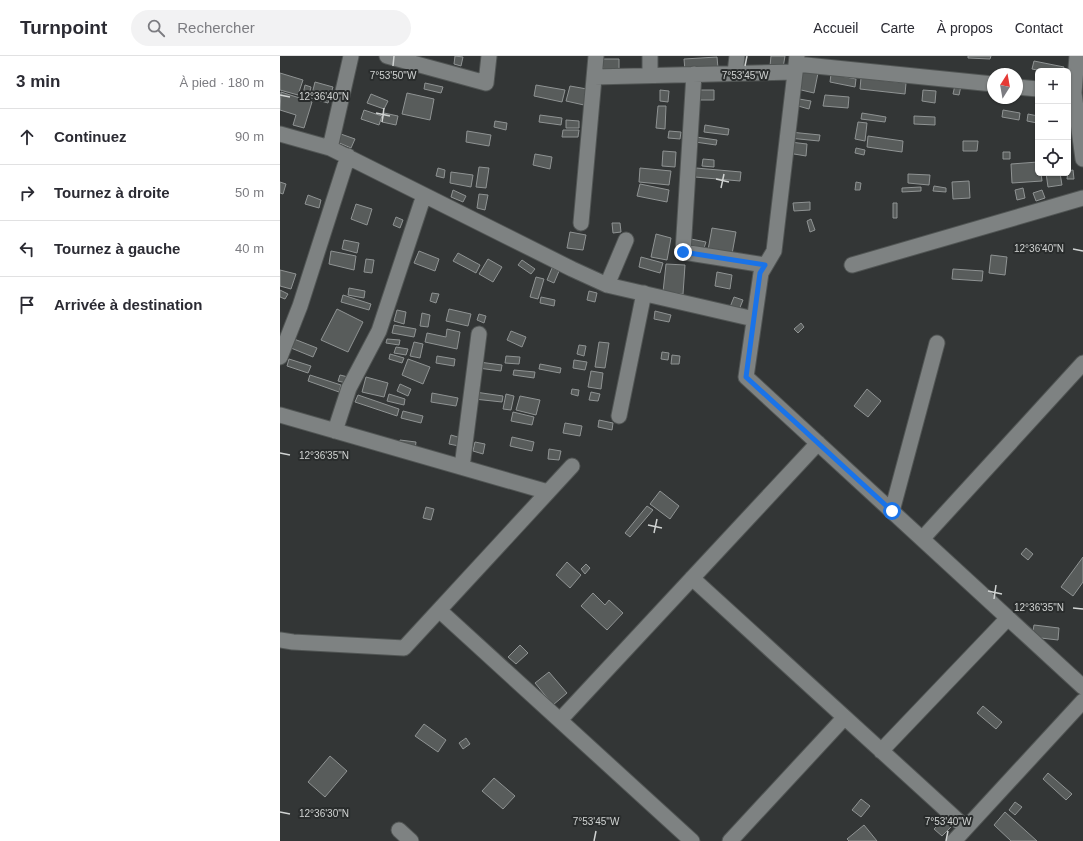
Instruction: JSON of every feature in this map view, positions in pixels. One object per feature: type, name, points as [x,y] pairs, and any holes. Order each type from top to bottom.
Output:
[{"type":"street","points":[[330,148],[351,56]]},
{"type":"street","points":[[387,56],[486,84],[489,56]]},
{"type":"street","points":[[581,223],[596,56]]},
{"type":"street","points":[[650,56],[650,76]]},
{"type":"street","points":[[735,73],[737,56]]},
{"type":"street","points":[[1077,56],[1071,92],[1083,159]]},
{"type":"street","points":[[594,77],[735,73],[796,64],[987,83]]},
{"type":"street","points":[[796,64],[774,251],[760,273],[746,377],[1083,687]]},
{"type":"street","points":[[694,74],[683,252],[765,265]]},
{"type":"street","points":[[1023,88],[1035,89]]},
{"type":"street","points":[[280,134],[330,148],[348,156],[565,266],[607,285],[754,319]]},
{"type":"street","points":[[280,357],[300,306],[348,156]]},
{"type":"street","points":[[335,431],[349,388],[379,331],[424,195]]},
{"type":"street","points":[[852,265],[1083,198]]},
{"type":"street","points":[[607,285],[626,240]]},
{"type":"street","points":[[619,416],[644,293]]},
{"type":"street","points":[[462,467],[479,334]]},
{"type":"street","points":[[892,511],[936,343]]},
{"type":"street","points":[[922,539],[1083,363]]},
{"type":"street","points":[[280,415],[548,492]]},
{"type":"street","points":[[560,720],[818,443]]},
{"type":"street","points":[[280,640],[404,648],[572,466]]},
{"type":"street","points":[[692,578],[966,828]]},
{"type":"street","points":[[439,610],[692,841]]},
{"type":"street","points":[[881,751],[1008,618]]},
{"type":"street","points":[[954,841],[1083,701]]},
{"type":"street","points":[[730,841],[844,718]]},
{"type":"street","points":[[400,830],[411,841]]},
{"type":"building","points":[[455,56],[463,57],[461,66],[454,64]]},
{"type":"building","points":[[771,56],[785,56],[783,68],[770,66]]},
{"type":"building","points":[[968,56],[991,56],[990,59],[968,58]]},
{"type":"building","points":[[717,57],[718,68],[685,71],[684,59]]},
{"type":"building","points":[[602,59],[619,59],[619,70],[603,71]]},
{"type":"building","points":[[1034,61],[1064,67],[1064,68],[1032,69]]},
{"type":"building","points":[[801,70],[818,73],[814,93],[797,89]]},
{"type":"building","points":[[280,73],[303,80],[298,95],[280,90]]},
{"type":"building","points":[[831,74],[856,79],[855,87],[830,82]]},
{"type":"building","points":[[861,78],[906,83],[905,94],[860,89]]},
{"type":"building","points":[[315,82],[333,87],[328,103],[311,98]]},
{"type":"building","points":[[425,83],[443,87],[441,93],[424,89]]},
{"type":"building","points":[[305,85],[311,87],[309,96],[303,94]]},
{"type":"building","points":[[536,85],[565,90],[562,102],[534,96]]},
{"type":"building","points":[[955,85],[961,86],[959,95],[953,94]]},
{"type":"building","points":[[570,86],[587,89],[584,105],[566,101]]},
{"type":"building","points":[[660,90],[669,91],[668,102],[660,101]]},
{"type":"building","points":[[698,90],[714,90],[714,100],[698,100]]},
{"type":"building","points":[[923,90],[936,91],[935,103],[922,101]]},
{"type":"building","points":[[281,92],[312,102],[304,128],[293,125],[296,115],[280,110]]},
{"type":"building","points":[[407,93],[434,99],[430,120],[402,114]]},
{"type":"building","points":[[371,94],[388,101],[384,109],[367,103]]},
{"type":"building","points":[[825,95],[849,97],[848,108],[823,106]]},
{"type":"building","points":[[799,99],[811,101],[809,109],[798,106]]},
{"type":"building","points":[[658,106],[666,106],[665,129],[656,128]]},
{"type":"building","points":[[364,110],[382,116],[379,125],[361,119]]},
{"type":"building","points":[[1003,110],[1020,113],[1019,120],[1002,117]]},
{"type":"building","points":[[384,113],[398,116],[396,125],[382,122]]},
{"type":"building","points":[[862,113],[886,117],[885,122],[861,119]]},
{"type":"building","points":[[1028,114],[1035,115],[1035,123],[1027,121]]},
{"type":"building","points":[[540,115],[562,118],[561,125],[539,122]]},
{"type":"building","points":[[914,116],[935,117],[935,125],[914,124]]},
{"type":"building","points":[[566,120],[579,121],[579,128],[566,128]]},
{"type":"building","points":[[495,121],[507,123],[506,130],[494,127]]},
{"type":"building","points":[[858,122],[867,123],[865,141],[855,139]]},
{"type":"building","points":[[705,125],[729,129],[728,135],[704,132]]},
{"type":"building","points":[[563,130],[579,130],[578,137],[562,137]]},
{"type":"building","points":[[467,131],[491,135],[489,146],[466,142]]},
{"type":"building","points":[[669,131],[681,132],[680,139],[668,138]]},
{"type":"building","points":[[790,132],[820,135],[819,141],[789,138]]},
{"type":"building","points":[[338,133],[355,139],[351,148],[335,141]]},
{"type":"building","points":[[868,136],[903,141],[902,152],[867,147]]},
{"type":"building","points":[[696,137],[717,140],[716,145],[695,142]]},
{"type":"building","points":[[963,141],[978,141],[977,151],[963,151]]},
{"type":"building","points":[[790,142],[807,144],[806,156],[788,153]]},
{"type":"building","points":[[856,148],[865,150],[864,155],[855,153]]},
{"type":"building","points":[[663,151],[676,152],[675,167],[662,166]]},
{"type":"building","points":[[1003,152],[1010,152],[1010,159],[1003,159]]},
{"type":"building","points":[[535,154],[552,157],[550,169],[533,165]]},
{"type":"building","points":[[703,159],[714,160],[714,167],[702,166]]},
{"type":"building","points":[[1035,162],[1035,176],[1041,176],[1042,181],[1012,183],[1011,164]]},
{"type":"building","points":[[479,167],[489,168],[486,188],[476,187]]},
{"type":"building","points":[[438,168],[445,170],[444,178],[436,176]]},
{"type":"building","points":[[640,168],[671,171],[669,185],[639,182]]},
{"type":"building","points":[[696,168],[741,172],[740,181],[695,177]]},
{"type":"building","points":[[1071,170],[1073,170],[1074,179],[1067,179],[1067,176],[1071,176]]},
{"type":"building","points":[[451,172],[473,175],[471,187],[450,183]]},
{"type":"building","points":[[908,174],[930,175],[929,185],[908,183]]},
{"type":"building","points":[[1046,176],[1060,176],[1062,185],[1048,187]]},
{"type":"building","points":[[969,181],[970,198],[953,199],[952,182]]},
{"type":"building","points":[[280,182],[286,184],[283,194],[280,193]]},
{"type":"building","points":[[856,182],[861,183],[860,190],[855,190]]},
{"type":"building","points":[[640,184],[669,190],[667,202],[637,196]]},
{"type":"building","points":[[934,186],[946,188],[946,192],[933,191]]},
{"type":"building","points":[[921,187],[921,191],[902,192],[902,188]]},
{"type":"building","points":[[1023,188],[1025,198],[1017,200],[1015,190]]},
{"type":"building","points":[[453,190],[466,196],[463,202],[451,197]]},
{"type":"building","points":[[1042,190],[1045,198],[1036,201],[1033,193]]},
{"type":"building","points":[[479,194],[488,195],[485,210],[477,208]]},
{"type":"building","points":[[308,195],[321,200],[319,208],[305,204]]},
{"type":"building","points":[[810,202],[810,210],[794,211],[793,203]]},
{"type":"building","points":[[893,203],[897,203],[897,218],[893,218]]},
{"type":"building","points":[[356,204],[372,209],[367,225],[351,219]]},
{"type":"building","points":[[396,217],[403,220],[400,228],[393,225]]},
{"type":"building","points":[[811,219],[815,230],[810,232],[807,221]]},
{"type":"building","points":[[612,223],[620,223],[621,232],[613,233]]},
{"type":"building","points":[[712,228],[736,232],[732,254],[708,250]]},
{"type":"building","points":[[570,232],[586,235],[583,250],[567,248]]},
{"type":"building","points":[[656,234],[671,238],[667,260],[651,257]]},
{"type":"building","points":[[691,239],[706,242],[704,248],[689,245]]},
{"type":"building","points":[[344,240],[359,243],[357,253],[342,249]]},
{"type":"building","points":[[331,251],[356,256],[354,270],[329,264]]},
{"type":"building","points":[[419,251],[439,259],[435,271],[414,263]]},
{"type":"building","points":[[458,253],[480,265],[476,273],[453,261]]},
{"type":"building","points":[[991,255],[1007,257],[1005,275],[989,273]]},
{"type":"building","points":[[641,257],[663,263],[660,273],[639,267]]},
{"type":"building","points":[[366,259],[374,260],[372,273],[364,272]]},
{"type":"building","points":[[488,259],[502,267],[493,282],[479,274]]},
{"type":"building","points":[[522,260],[535,269],[531,274],[518,265]]},
{"type":"building","points":[[666,264],[685,265],[683,294],[663,292]]},
{"type":"building","points":[[552,268],[559,271],[554,283],[547,280]]},
{"type":"building","points":[[953,269],[983,271],[982,281],[952,279]]},
{"type":"building","points":[[280,270],[296,274],[291,289],[280,286]]},
{"type":"building","points":[[717,272],[732,275],[730,289],[715,286]]},
{"type":"building","points":[[536,277],[544,279],[538,299],[530,297]]},
{"type":"building","points":[[349,288],[365,291],[364,298],[348,295]]},
{"type":"building","points":[[280,290],[288,294],[285,299],[280,297]]},
{"type":"building","points":[[589,291],[597,293],[595,302],[587,300]]},
{"type":"building","points":[[432,293],[439,294],[436,303],[430,301]]},
{"type":"building","points":[[343,295],[371,304],[369,310],[341,302]]},
{"type":"building","points":[[541,297],[555,300],[554,306],[540,303]]},
{"type":"building","points":[[734,297],[743,300],[739,310],[730,307]]},
{"type":"building","points":[[337,309],[363,322],[348,352],[321,340]]},
{"type":"building","points":[[449,309],[471,314],[468,326],[446,321]]},
{"type":"building","points":[[397,310],[406,312],[404,324],[394,321]]},
{"type":"building","points":[[655,311],[671,315],[669,322],[654,319]]},
{"type":"building","points":[[422,313],[430,315],[428,327],[420,326]]},
{"type":"building","points":[[479,314],[486,316],[484,323],[477,320]]},
{"type":"building","points":[[801,323],[804,327],[798,333],[794,329]]},
{"type":"building","points":[[394,325],[416,329],[414,337],[392,333]]},
{"type":"building","points":[[447,329],[460,332],[457,349],[425,342],[427,333],[446,337]]},
{"type":"building","points":[[511,331],[526,337],[522,347],[507,340]]},
{"type":"building","points":[[294,339],[317,348],[313,357],[291,348]]},
{"type":"building","points":[[387,339],[400,340],[399,345],[386,343]]},
{"type":"building","points":[[414,342],[423,344],[420,358],[410,356]]},
{"type":"building","points":[[599,342],[609,343],[605,368],[595,367]]},
{"type":"building","points":[[579,345],[586,346],[584,356],[577,354]]},
{"type":"building","points":[[396,347],[408,349],[406,355],[394,353]]},
{"type":"building","points":[[662,352],[669,353],[668,360],[661,359]]},
{"type":"building","points":[[390,354],[404,358],[402,363],[389,359]]},
{"type":"building","points":[[672,355],[680,356],[679,364],[671,364]]},
{"type":"building","points":[[437,356],[455,359],[454,366],[436,363]]},
{"type":"building","points":[[506,356],[520,357],[519,364],[505,363]]},
{"type":"building","points":[[289,359],[311,366],[308,373],[287,366]]},
{"type":"building","points":[[408,359],[430,367],[423,384],[402,375]]},
{"type":"building","points":[[574,360],[587,362],[585,370],[573,368]]},
{"type":"building","points":[[479,362],[502,365],[501,371],[478,368]]},
{"type":"building","points":[[540,364],[561,368],[560,373],[539,369]]},
{"type":"building","points":[[514,370],[535,372],[534,378],[513,375]]},
{"type":"building","points":[[591,371],[603,373],[601,389],[588,387]]},
{"type":"building","points":[[310,375],[341,385],[339,392],[308,381]]},
{"type":"building","points":[[340,375],[348,377],[346,383],[338,381]]},
{"type":"building","points":[[366,377],[388,383],[384,397],[362,392]]},
{"type":"building","points":[[400,384],[411,389],[408,396],[397,391]]},
{"type":"building","points":[[572,389],[579,390],[578,396],[571,394]]},
{"type":"building","points":[[867,389],[881,401],[868,417],[854,406]]},
{"type":"building","points":[[475,392],[503,396],[502,402],[474,399]]},
{"type":"building","points":[[591,392],[600,394],[598,401],[589,400]]},
{"type":"building","points":[[432,393],[458,398],[456,406],[431,402]]},
{"type":"building","points":[[389,394],[405,399],[404,405],[387,401]]},
{"type":"building","points":[[506,394],[514,396],[511,410],[503,409]]},
{"type":"building","points":[[358,395],[399,409],[397,416],[355,402]]},
{"type":"building","points":[[520,396],[540,400],[536,415],[516,410]]},
{"type":"building","points":[[403,411],[423,416],[421,423],[401,418]]},
{"type":"building","points":[[513,412],[534,417],[532,425],[511,421]]},
{"type":"building","points":[[599,420],[613,423],[612,430],[598,427]]},
{"type":"building","points":[[565,423],[582,426],[580,436],[563,433]]},
{"type":"building","points":[[451,435],[461,438],[459,446],[449,444]]},
{"type":"building","points":[[512,437],[534,442],[532,451],[510,446]]},
{"type":"building","points":[[400,440],[416,442],[415,450],[399,447]]},
{"type":"building","points":[[475,442],[485,444],[483,454],[473,451]]},
{"type":"building","points":[[549,449],[561,451],[559,460],[548,459]]},
{"type":"building","points":[[660,491],[679,506],[670,519],[650,504]]},
{"type":"building","points":[[647,506],[653,510],[630,537],[625,533]]},
{"type":"building","points":[[426,507],[434,509],[431,520],[423,518]]},
{"type":"building","points":[[1026,548],[1033,554],[1028,560],[1021,554]]},
{"type":"building","points":[[1083,557],[1083,582],[1073,596],[1061,587]]},
{"type":"building","points":[[567,562],[581,575],[570,588],[556,575]]},
{"type":"building","points":[[586,564],[590,568],[585,574],[581,569]]},
{"type":"building","points":[[593,593],[605,605],[609,600],[623,613],[607,630],[581,606]]},
{"type":"building","points":[[1034,625],[1059,628],[1058,640],[1032,637]]},
{"type":"building","points":[[520,645],[528,653],[516,664],[508,657]]},
{"type":"building","points":[[549,672],[567,693],[553,705],[535,683]]},
{"type":"building","points":[[983,706],[1002,722],[996,729],[977,713]]},
{"type":"building","points":[[424,724],[446,740],[438,752],[415,736]]},
{"type":"building","points":[[466,738],[470,744],[463,749],[459,743]]},
{"type":"building","points":[[330,756],[347,771],[325,797],[308,782]]},
{"type":"building","points":[[1048,773],[1072,794],[1066,800],[1043,779]]},
{"type":"building","points":[[494,778],[515,796],[503,809],[482,791]]},
{"type":"building","points":[[861,799],[870,806],[861,817],[852,810]]},
{"type":"building","points":[[1015,802],[1022,807],[1015,815],[1009,810]]},
{"type":"building","points":[[1005,812],[1037,841],[1011,841],[994,825]]},
{"type":"building","points":[[944,819],[952,826],[942,836],[934,829]]},
{"type":"building","points":[[864,825],[877,841],[849,841],[847,839]]},
{"type":"route","points":[[683,252],[765,265],[760,273],[746,377],[892,511]]}]
